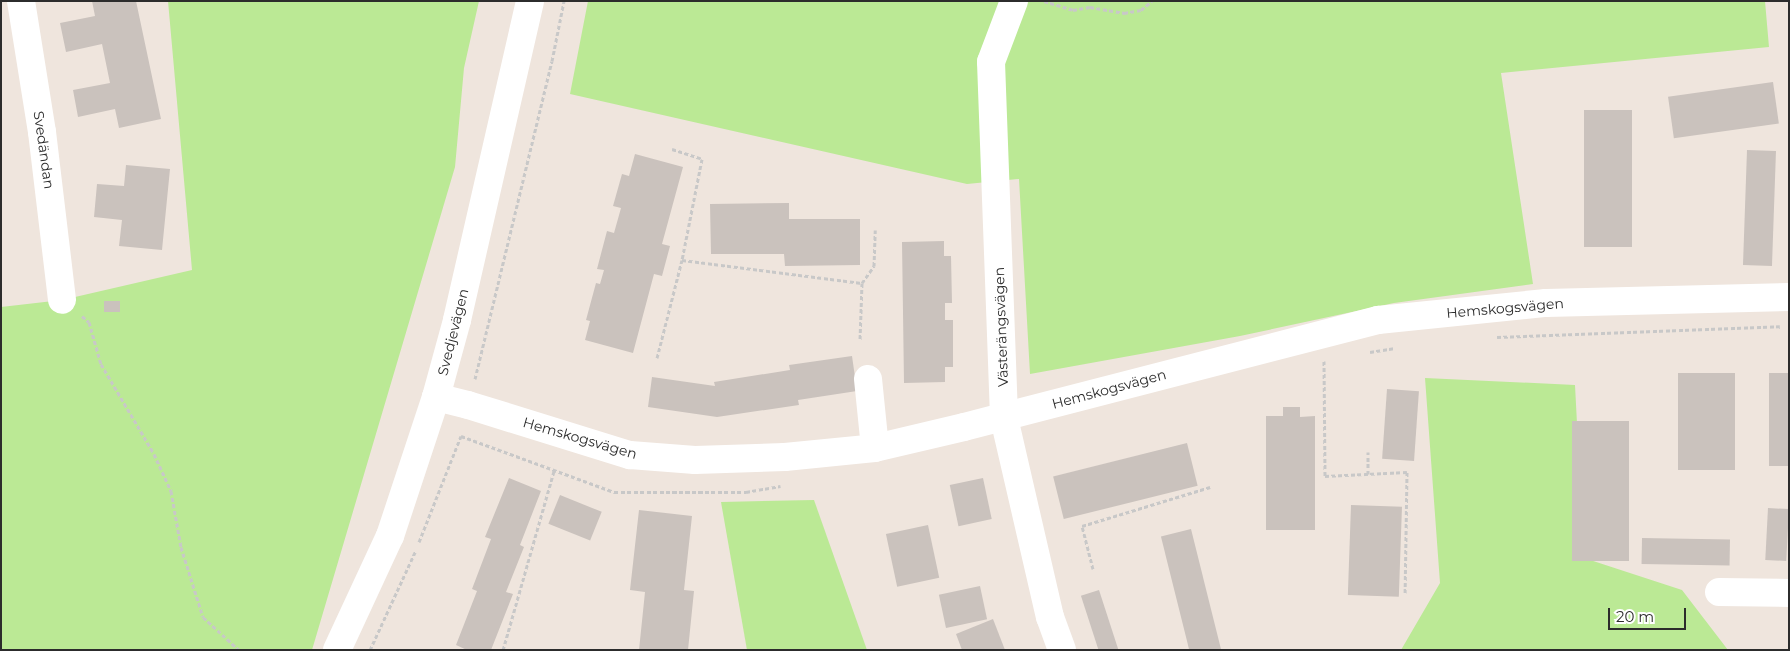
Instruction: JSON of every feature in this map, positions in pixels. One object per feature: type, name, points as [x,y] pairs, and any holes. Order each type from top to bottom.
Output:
[{"type":"street","name":"Svedändan","points":[[22,1],[42,132],[62,300]]},
{"type":"street","name":"Svedjevägen","points":[[337,650],[390,536],[436,397],[457,320],[530,1]]},
{"type":"street","name":"Västerängsvägen","points":[[1014,1],[991,62],[1004,418],[1050,617],[1062,650]]},
{"type":"street","name":"Hemskogsvägen","points":[[436,397],[468,405],[630,455],[695,460],[785,458],[874,448],[1004,418],[1180,370],[1378,320],[1546,303],[1789,297]]},
{"type":"street","points":[[868,378],[874,448]]},
{"type":"street","points":[[1719,592],[1789,593]]},
{"type":"path","points":[[1044,1],[1073,10],[1090,8],[1124,13],[1141,10],[1152,1]]},
{"type":"path","points":[[657,358],[682,260],[702,159],[672,149]]},
{"type":"path","points":[[860,340],[862,283],[874,266],[875,230]]},
{"type":"path","points":[[682,260],[862,283]]},
{"type":"path","points":[[62,300],[89,322],[102,364],[154,454],[171,491],[181,547],[203,617],[239,650]]},
{"type":"path","points":[[1324,361],[1325,476],[1407,472],[1405,593]]},
{"type":"path","points":[[1368,452],[1368,474]]},
{"type":"path","points":[[503,650],[554,471]]},
{"type":"path","points":[[1092,569],[1082,526],[1210,487]]},
{"type":"green space","points":[[168,1],[479,1],[464,68],[455,167],[312,650],[1,650],[1,307],[62,300],[192,270]]},
{"type":"green space","points":[[588,1],[1765,1],[1769,47],[1501,73],[1533,284],[1394,303],[1240,336],[1030,374],[1019,179],[967,184],[570,94]]},
{"type":"green space","points":[[1425,378],[1575,385],[1584,558],[1682,590],[1728,650],[1401,650],[1440,583]]},
{"type":"green space","points":[[814,500],[867,650],[747,650],[721,502]]},
{"type":"building","points":[[92,1],[136,1],[161,119],[119,128],[115,109],[78,117],[73,90],[110,83],[102,44],[66,52],[60,23],[95,16]]},
{"type":"building","points":[[1773,82],[1779,124],[1674,138],[1668,97]]},
{"type":"building","points":[[1584,110],[1632,110],[1632,247],[1584,247]]},
{"type":"building","points":[[1747,150],[1776,151],[1772,266],[1743,265]]},
{"type":"building","points":[[635,154],[683,167],[662,244],[670,246],[662,276],[654,274],[633,353],[585,340],[590,321],[586,320],[596,283],[600,284],[604,270],[597,269],[607,231],[614,233],[621,208],[613,206],[622,174],[629,176]]},
{"type":"building","points":[[126,165],[170,169],[162,250],[119,246],[122,220],[94,217],[97,184],[124,186]]},
{"type":"building","points":[[789,203],[789,219],[860,219],[860,265],[785,266],[784,254],[711,254],[710,204]]},
{"type":"building","points":[[944,241],[944,256],[951,256],[952,303],[945,303],[945,320],[953,320],[953,367],[945,367],[945,382],[904,383],[902,242]]},
{"type":"building","points":[[104,301],[120,301],[120,312],[104,312]]},
{"type":"building","points":[[852,356],[857,391],[798,400],[799,405],[717,417],[648,407],[652,377],[715,386],[714,382],[790,370],[789,365]]},
{"type":"building","points":[[1678,373],[1735,373],[1735,470],[1678,470]]},
{"type":"building","points":[[1769,373],[1789,373],[1789,466],[1769,466]]},
{"type":"building","points":[[1387,389],[1419,391],[1414,461],[1382,459]]},
{"type":"building","points":[[1283,407],[1300,407],[1300,417],[1315,416],[1315,530],[1266,530],[1266,416],[1283,416]]},
{"type":"building","points":[[1572,421],[1629,421],[1629,561],[1572,561]]},
{"type":"building","points":[[1187,443],[1198,486],[1064,519],[1053,476]]},
{"type":"building","points":[[509,478],[541,491],[520,545],[524,547],[506,592],[513,594],[491,650],[467,650],[456,645],[477,591],[472,589],[491,539],[485,537]]},
{"type":"building","points":[[983,478],[992,519],[958,526],[950,485]]},
{"type":"building","points":[[560,495],[602,512],[590,541],[548,524]]},
{"type":"building","points":[[1351,505],[1402,507],[1399,597],[1348,595]]},
{"type":"building","points":[[1768,508],[1789,509],[1786,561],[1765,560]]},
{"type":"building","points":[[639,510],[692,516],[684,590],[694,591],[688,650],[639,650],[645,592],[630,590]]},
{"type":"building","points":[[928,525],[939,578],[897,587],[886,534]]},
{"type":"building","points":[[1191,529],[1221,650],[1189,650],[1161,536]]},
{"type":"building","points":[[1642,538],[1730,540],[1730,566],[1642,564]]},
{"type":"building","points":[[980,586],[987,619],[946,628],[939,595]]},
{"type":"building","points":[[1099,590],[1118,650],[1099,650],[1081,596]]},
{"type":"building","points":[[993,619],[1005,650],[962,650],[956,634]]}]
